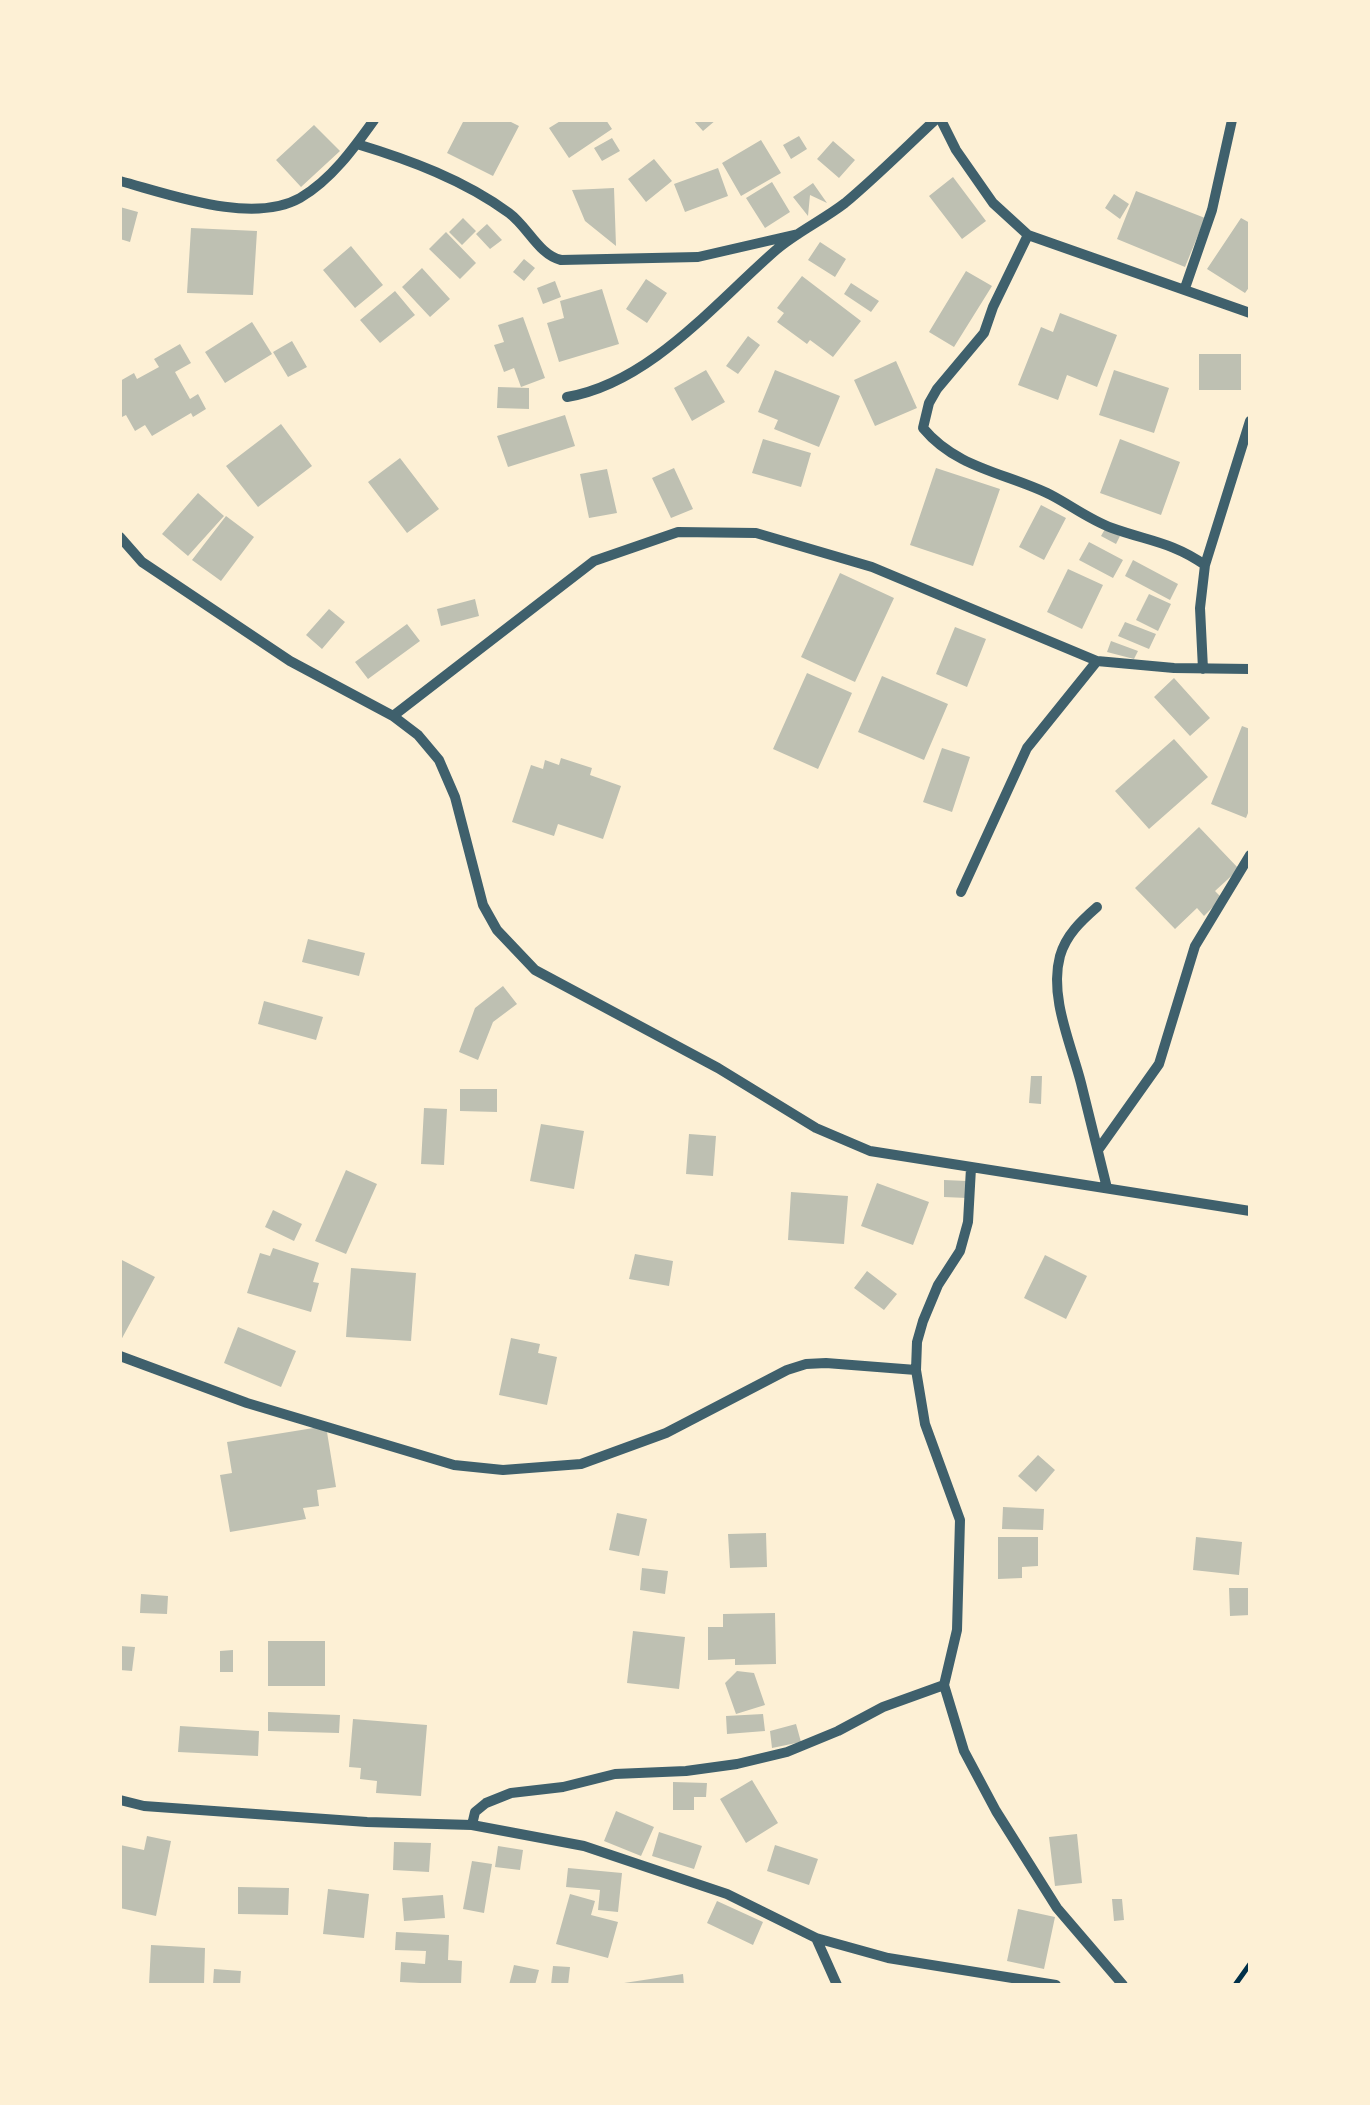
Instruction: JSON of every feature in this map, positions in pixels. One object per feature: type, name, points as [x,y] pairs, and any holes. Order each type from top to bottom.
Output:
[{"type":"street","points":[[120,181],[207,204],[274,207],[298,199],[326,179],[374,120]]},
{"type":"street","points":[[566,396],[613,383],[632,371],[729,297],[798,234],[843,204],[938,120],[992,203],[1028,235],[1250,312]]},
{"type":"street","points":[[1185,288],[1212,210],[1232,120]]},
{"type":"street","points":[[357,144],[412,161],[470,188],[510,214],[554,259],[570,262],[698,257],[798,234]]},
{"type":"street","points":[[1028,235],[992,307],[984,333],[928,403],[924,428],[942,448],[979,469],[1050,494],[1093,522],[1162,541],[1204,565]]},
{"type":"street","points":[[1203,670],[1200,608],[1204,565],[1250,421]]},
{"type":"street","points":[[393,716],[532,612],[594,560],[678,532],[756,533],[872,567],[1097,661],[1250,670]]},
{"type":"street","points":[[120,538],[142,562],[290,661],[393,716],[418,734],[439,760],[454,797],[483,905],[497,930],[534,970],[718,1068],[816,1128],[870,1151],[1250,1211]]},
{"type":"street","points":[[960,892],[1026,748],[1097,661]]},
{"type":"street","points":[[1098,1150],[1159,1064],[1195,946],[1250,855]]},
{"type":"street","points":[[1097,907],[1069,937],[1060,956],[1058,986],[1062,1018],[1107,1188]]},
{"type":"street","points":[[972,1168],[960,1251],[938,1284],[917,1342],[918,1396],[960,1520],[958,1630],[944,1686],[964,1751],[996,1811],[1057,1908],[1123,1985]]},
{"type":"street","points":[[120,1356],[247,1403],[454,1464],[503,1470],[582,1464],[666,1432],[806,1364],[916,1370]]},
{"type":"street","points":[[472,1825],[475,1812],[511,1793],[615,1774],[686,1771],[787,1752],[838,1731],[883,1706],[944,1686]]},
{"type":"street","points":[[120,1800],[144,1806],[368,1822],[472,1825],[602,1852],[727,1894],[816,1938],[888,1958],[1056,1985]]},
{"type":"street","points":[[816,1938],[837,1985]]},
{"type":"path","points":[[1235,1985],[1250,1964]]},
{"type":"building","points":[[464,120],[507,120],[519,126],[493,176],[447,153]]},
{"type":"building","points":[[562,120],[606,120],[612,129],[569,158],[549,128]]},
{"type":"building","points":[[693,120],[716,120],[703,131]]},
{"type":"building","points":[[314,125],[340,151],[301,187],[276,160]]},
{"type":"building","points":[[799,136],[807,149],[791,159],[783,145]]},
{"type":"building","points":[[612,138],[620,151],[602,161],[594,148]]},
{"type":"building","points":[[761,140],[781,173],[741,196],[722,163]]},
{"type":"building","points":[[833,141],[855,160],[839,178],[817,159]]},
{"type":"building","points":[[654,159],[672,181],[646,202],[628,179]]},
{"type":"building","points":[[718,168],[728,196],[685,212],[674,184]]},
{"type":"building","points":[[953,177],[986,221],[962,239],[929,196]]},
{"type":"building","points":[[772,182],[790,212],[765,228],[746,198]]},
{"type":"building","points":[[813,183],[827,203],[810,195],[808,216],[793,197]]},
{"type":"building","points":[[614,188],[616,246],[585,221],[572,190]]},
{"type":"building","points":[[1136,191],[1205,218],[1185,267],[1117,239]]},
{"type":"building","points":[[1114,194],[1129,204],[1120,219],[1105,208]]},
{"type":"building","points":[[120,207],[138,212],[130,242],[120,239]]},
{"type":"building","points":[[463,218],[476,231],[462,245],[449,232]]},
{"type":"building","points":[[1241,218],[1250,223],[1250,286],[1245,293],[1207,269]]},
{"type":"building","points":[[487,224],[502,240],[490,249],[476,234]]},
{"type":"building","points":[[191,228],[257,231],[253,295],[187,293]]},
{"type":"building","points":[[446,232],[476,263],[460,279],[429,249]]},
{"type":"building","points":[[820,242],[846,259],[835,277],[808,260]]},
{"type":"building","points":[[351,246],[383,285],[355,308],[323,270]]},
{"type":"building","points":[[524,259],[535,268],[524,281],[513,272]]},
{"type":"building","points":[[422,268],[450,299],[430,317],[402,287]]},
{"type":"building","points":[[966,271],[992,286],[954,347],[929,332]]},
{"type":"building","points":[[802,276],[861,321],[833,357],[777,322],[784,313],[777,308]]},
{"type":"building","points":[[646,279],[667,293],[647,323],[626,309]]},
{"type":"building","points":[[555,281],[561,297],[543,304],[537,288]]},
{"type":"building","points":[[851,283],[879,301],[871,312],[844,294]]},
{"type":"building","points":[[602,289],[619,344],[559,362],[547,323],[564,318],[560,301]]},
{"type":"building","points":[[395,291],[415,315],[380,343],[360,320]]},
{"type":"building","points":[[1060,313],[1117,335],[1097,387],[1067,375],[1058,400],[1018,385],[1041,327],[1053,332]]},
{"type":"building","points":[[523,317],[545,378],[521,387],[514,368],[504,372],[494,345],[504,342],[498,325]]},
{"type":"building","points":[[252,322],[272,354],[225,383],[205,352]]},
{"type":"building","points":[[748,336],[760,345],[738,374],[726,366]]},
{"type":"building","points":[[292,341],[307,367],[288,377],[273,352]]},
{"type":"building","points":[[180,344],[191,363],[175,372],[190,399],[198,394],[206,409],[193,417],[191,413],[152,436],[145,425],[135,431],[126,415],[120,418],[120,381],[134,373],[137,379],[159,367],[154,359]]},
{"type":"building","points":[[1199,354],[1241,354],[1241,390],[1199,390]]},
{"type":"building","points":[[896,361],[917,408],[875,426],[854,380]]},
{"type":"building","points":[[706,370],[725,402],[692,421],[674,388]]},
{"type":"building","points":[[775,370],[840,396],[819,447],[774,429],[778,420],[758,412]]},
{"type":"building","points":[[1114,370],[1169,388],[1154,433],[1099,415]]},
{"type":"building","points":[[498,387],[529,388],[529,409],[497,408]]},
{"type":"building","points":[[565,415],[575,446],[508,467],[497,436]]},
{"type":"building","points":[[281,424],[312,466],[258,507],[226,466]]},
{"type":"building","points":[[763,439],[811,453],[801,487],[752,473]]},
{"type":"building","points":[[1120,439],[1180,462],[1161,515],[1100,493]]},
{"type":"building","points":[[400,458],[439,509],[407,533],[368,482]]},
{"type":"building","points":[[674,468],[693,509],[671,518],[652,478]]},
{"type":"building","points":[[936,468],[1000,489],[973,566],[910,545]]},
{"type":"building","points":[[607,469],[617,513],[589,518],[580,474]]},
{"type":"building","points":[[198,493],[224,516],[188,556],[162,534]]},
{"type":"building","points":[[1041,505],[1066,518],[1044,560],[1019,547]]},
{"type":"building","points":[[226,516],[254,537],[221,581],[192,560]]},
{"type":"building","points":[[1105,529],[1120,536],[1116,544],[1101,536]]},
{"type":"building","points":[[1089,542],[1123,560],[1113,578],[1079,560]]},
{"type":"building","points":[[1133,560],[1178,584],[1170,600],[1125,576]]},
{"type":"building","points":[[1068,569],[1103,585],[1082,629],[1047,612]]},
{"type":"building","points":[[840,573],[894,598],[855,682],[801,657]]},
{"type":"building","points":[[1149,594],[1171,604],[1158,631],[1136,620]]},
{"type":"building","points":[[475,599],[479,616],[441,626],[437,609]]},
{"type":"building","points":[[329,609],[345,622],[322,649],[306,635]]},
{"type":"building","points":[[1125,622],[1156,634],[1149,649],[1118,636]]},
{"type":"building","points":[[407,624],[420,641],[368,679],[355,662]]},
{"type":"building","points":[[955,627],[986,639],[967,687],[936,674]]},
{"type":"building","points":[[1111,641],[1138,651],[1134,659],[1107,652]]},
{"type":"building","points":[[807,673],[852,693],[818,769],[773,749]]},
{"type":"building","points":[[882,676],[948,704],[924,760],[858,732]]},
{"type":"building","points":[[1174,678],[1210,718],[1190,736],[1154,697]]},
{"type":"building","points":[[1242,726],[1250,729],[1250,808],[1246,818],[1211,804]]},
{"type":"building","points":[[1174,739],[1208,777],[1149,829],[1115,791]]},
{"type":"building","points":[[942,748],[970,757],[952,812],[923,802]]},
{"type":"building","points":[[561,758],[592,768],[590,775],[621,786],[603,839],[558,824],[554,836],[512,822],[531,765],[543,769],[545,760],[559,765]]},
{"type":"building","points":[[1199,827],[1239,869],[1215,891],[1222,898],[1204,916],[1197,908],[1175,929],[1135,888]]},
{"type":"building","points":[[308,939],[365,953],[359,976],[302,962]]},
{"type":"building","points":[[503,986],[517,1004],[493,1022],[478,1060],[459,1052],[475,1008]]},
{"type":"building","points":[[264,1001],[323,1017],[316,1040],[258,1024]]},
{"type":"building","points":[[1031,1076],[1042,1076],[1041,1104],[1029,1103]]},
{"type":"building","points":[[460,1089],[497,1089],[497,1112],[460,1111]]},
{"type":"building","points":[[424,1108],[447,1109],[444,1165],[421,1164]]},
{"type":"building","points":[[541,1124],[584,1131],[574,1189],[530,1181]]},
{"type":"building","points":[[689,1134],[716,1136],[713,1176],[686,1174]]},
{"type":"building","points":[[346,1170],[377,1184],[346,1254],[315,1241]]},
{"type":"building","points":[[944,1180],[967,1181],[967,1198],[944,1197]]},
{"type":"building","points":[[877,1183],[929,1202],[913,1245],[861,1226]]},
{"type":"building","points":[[791,1192],[848,1196],[844,1244],[788,1240]]},
{"type":"building","points":[[273,1210],[302,1224],[294,1241],[265,1227]]},
{"type":"building","points":[[273,1248],[319,1263],[313,1282],[319,1283],[311,1312],[247,1293],[260,1253],[270,1256]]},
{"type":"building","points":[[635,1254],[673,1261],[669,1286],[629,1279]]},
{"type":"building","points":[[1045,1255],[1087,1276],[1066,1319],[1024,1298]]},
{"type":"building","points":[[120,1259],[155,1277],[120,1342]]},
{"type":"building","points":[[351,1268],[416,1273],[411,1341],[346,1337]]},
{"type":"building","points":[[867,1271],[897,1294],[884,1310],[854,1288]]},
{"type":"building","points":[[238,1327],[296,1351],[281,1387],[224,1363]]},
{"type":"building","points":[[511,1338],[540,1344],[538,1353],[557,1357],[547,1405],[499,1395]]},
{"type":"building","points":[[326,1426],[336,1487],[317,1490],[319,1506],[303,1508],[306,1519],[230,1532],[220,1475],[232,1473],[227,1442]]},
{"type":"building","points":[[1038,1455],[1055,1470],[1036,1492],[1018,1476]]},
{"type":"building","points":[[1003,1507],[1044,1509],[1043,1530],[1002,1529]]},
{"type":"building","points":[[617,1513],[647,1519],[639,1556],[609,1550]]},
{"type":"building","points":[[766,1533],[767,1567],[730,1568],[728,1534]]},
{"type":"building","points":[[998,1537],[1038,1537],[1038,1566],[1022,1567],[1022,1578],[998,1579]]},
{"type":"building","points":[[1196,1537],[1242,1542],[1239,1575],[1193,1570]]},
{"type":"building","points":[[642,1568],[668,1571],[665,1594],[640,1590]]},
{"type":"building","points":[[1229,1588],[1250,1588],[1250,1615],[1230,1616]]},
{"type":"building","points":[[141,1594],[168,1596],[167,1614],[140,1613]]},
{"type":"building","points":[[775,1613],[776,1664],[735,1665],[735,1659],[708,1660],[708,1627],[723,1627],[723,1614]]},
{"type":"building","points":[[633,1631],[685,1637],[679,1689],[627,1683]]},
{"type":"building","points":[[268,1641],[325,1641],[325,1686],[268,1686]]},
{"type":"building","points":[[120,1646],[135,1647],[132,1671],[120,1670]]},
{"type":"building","points":[[233,1650],[233,1672],[220,1672],[220,1651]]},
{"type":"building","points":[[737,1671],[754,1673],[765,1705],[736,1714],[725,1683]]},
{"type":"building","points":[[268,1712],[340,1715],[339,1733],[268,1731]]},
{"type":"building","points":[[763,1714],[765,1731],[727,1734],[726,1716]]},
{"type":"building","points":[[353,1719],[427,1725],[421,1796],[376,1793],[377,1781],[360,1779],[361,1768],[349,1767]]},
{"type":"building","points":[[796,1724],[801,1742],[772,1748],[770,1731]]},
{"type":"building","points":[[180,1726],[259,1731],[258,1756],[178,1752]]},
{"type":"building","points":[[752,1780],[778,1823],[746,1843],[720,1799]]},
{"type":"building","points":[[673,1782],[707,1783],[706,1797],[694,1797],[694,1810],[673,1810]]},
{"type":"building","points":[[616,1811],[654,1827],[641,1856],[604,1841]]},
{"type":"building","points":[[659,1832],[702,1846],[694,1869],[652,1856]]},
{"type":"building","points":[[1077,1834],[1082,1883],[1055,1886],[1049,1837]]},
{"type":"building","points":[[147,1836],[171,1841],[156,1916],[120,1908],[120,1845],[144,1850]]},
{"type":"building","points":[[394,1842],[431,1843],[429,1872],[393,1870]]},
{"type":"building","points":[[775,1845],[818,1859],[809,1885],[767,1871]]},
{"type":"building","points":[[498,1846],[523,1850],[520,1870],[495,1867]]},
{"type":"building","points":[[472,1861],[492,1864],[484,1913],[463,1909]]},
{"type":"building","points":[[568,1868],[622,1873],[618,1912],[598,1910],[600,1890],[566,1887]]},
{"type":"building","points":[[238,1887],[289,1888],[288,1915],[238,1914]]},
{"type":"building","points":[[328,1889],[369,1894],[364,1938],[323,1934]]},
{"type":"building","points":[[570,1894],[595,1901],[591,1915],[618,1922],[608,1958],[556,1944]]},
{"type":"building","points":[[443,1895],[445,1918],[404,1921],[402,1898]]},
{"type":"building","points":[[1112,1899],[1122,1899],[1124,1920],[1114,1921]]},
{"type":"building","points":[[717,1901],[763,1922],[753,1945],[707,1923]]},
{"type":"building","points":[[1018,1909],[1055,1917],[1044,1969],[1007,1961]]},
{"type":"building","points":[[396,1932],[449,1935],[448,1960],[462,1961],[461,1985],[400,1982],[401,1962],[425,1964],[426,1951],[395,1950]]},
{"type":"building","points":[[151,1945],[205,1948],[204,1985],[149,1985]]},
{"type":"building","points":[[514,1965],[539,1970],[535,1985],[509,1985]]},
{"type":"building","points":[[553,1966],[570,1967],[568,1985],[551,1985]]},
{"type":"building","points":[[214,1969],[241,1971],[240,1985],[213,1985]]},
{"type":"building","points":[[683,1974],[684,1985],[624,1985],[624,1983]]}]
